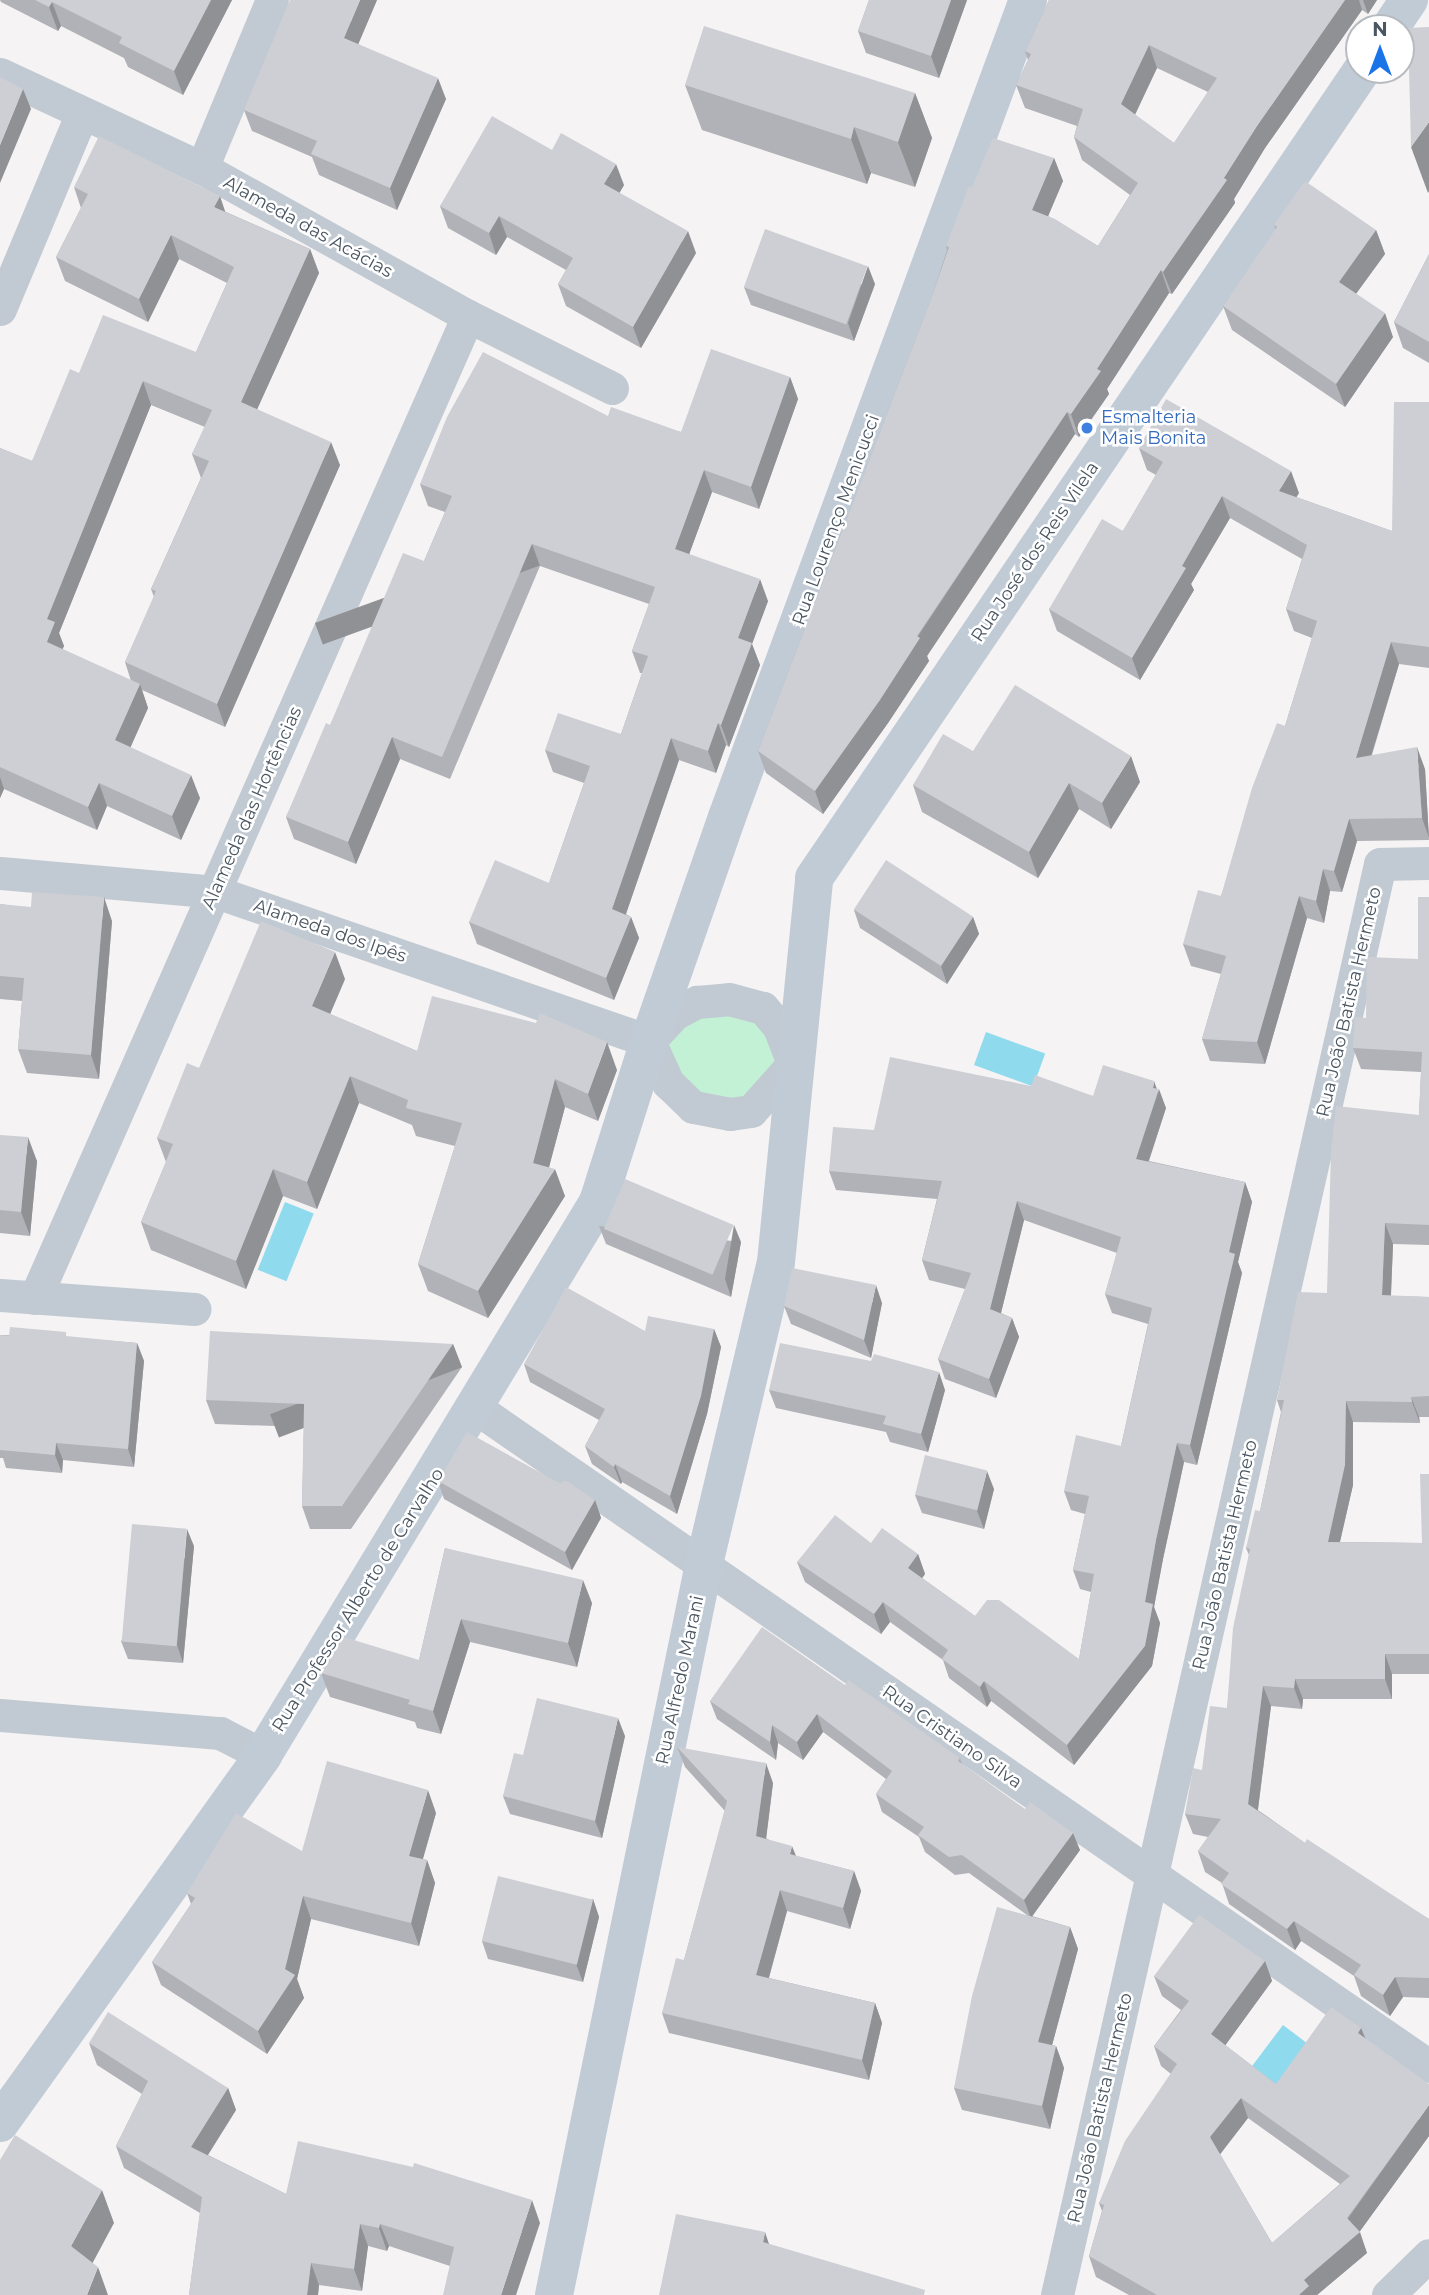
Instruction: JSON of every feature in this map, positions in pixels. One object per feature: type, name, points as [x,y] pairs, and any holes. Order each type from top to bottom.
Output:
[{"type":"main road","name":"Rua Lourenço Menicucci","points":[[649,1041],[727,817],[1028,0]]},
{"type":"main road","name":"Rua José dos Reis Vilela","points":[[793,1064],[814,878],[1353,84]]},
{"type":"main road","name":"Rua Professor Alberto de Carvalho","points":[[0,2123],[263,1755],[476,1408],[598,1202],[649,1041]]},
{"type":"main road","name":"Rua Alfredo Marani","points":[[554,2295],[704,1564],[776,1262],[793,1064]]},
{"type":"street","points":[[202,168],[272,0]]},
{"type":"street","name":"Alameda das Acácias","points":[[0,74],[202,168],[468,316],[612,388]]},
{"type":"street","points":[[0,309],[82,113]]},
{"type":"street","name":"Alameda das Hortências","points":[[35,1298],[468,316]]},
{"type":"street","name":"Rua João Batista Hermeto","points":[[1057,2295],[1380,864],[1429,863]]},
{"type":"street","name":"Alameda dos Ipês","points":[[0,873],[216,892],[649,1041]]},
{"type":"street","points":[[729,999],[763,1008],[779,1027],[793,1064],[751,1111],[730,1114],[693,1107],[668,1083],[649,1041],[674,1014],[697,1002],[729,999]]},
{"type":"street","points":[[0,1295],[194,1309]]},
{"type":"street","name":"Rua Cristiano Silva","points":[[476,1408],[1153,1878],[1429,2066]]},
{"type":"street","points":[[0,1715],[220,1733],[263,1755]]},
{"type":"street","points":[[1388,2295],[1429,2255]]},
{"type":"green space","points":[[725,1009],[762,1016],[780,1046],[771,1073],[742,1107],[676,1085],[666,1039],[693,1019]]},
{"type":"water","points":[[986,1032],[1045,1054],[1033,1086],[974,1065]]},
{"type":"water","points":[[285,1202],[314,1214],[286,1281],[258,1270]]},
{"type":"water","points":[[1283,2025],[1308,2044],[1274,2088],[1249,2070]]},
{"type":"building","points":[[35,0],[211,0],[174,71],[119,43],[122,37],[52,2],[49,7]]},
{"type":"building","points":[[290,0],[360,0],[344,38],[438,78],[390,188],[311,154],[317,141],[244,110]]},
{"type":"building","points":[[869,0],[951,0],[931,56],[858,31]]},
{"type":"building","points":[[1049,0],[1345,0],[1257,126],[1224,178],[1227,180],[1163,272],[1161,270],[1097,369],[1101,371],[1071,414],[1067,412],[917,636],[920,638],[880,700],[815,791],[758,751],[932,296],[949,247],[946,246],[969,186],[972,187],[993,138],[1054,158],[1032,210],[1055,219],[1098,246],[1138,183],[1074,137],[1083,109],[1016,85],[1031,54],[1025,51]],"holes":[[[1149,45],[1217,78],[1174,143],[1121,104]]]},
{"type":"building","points":[[704,26],[915,93],[898,142],[854,127],[851,139],[685,85]]},
{"type":"building","points":[[1429,27],[1429,122],[1411,147],[1409,84],[1415,84],[1415,28]]},
{"type":"building","points":[[0,77],[23,89],[0,145]]},
{"type":"building","points":[[492,116],[552,150],[561,133],[616,164],[604,184],[688,231],[633,327],[558,284],[573,258],[499,216],[489,233],[440,206]]},
{"type":"building","points":[[99,136],[220,196],[214,207],[310,249],[241,402],[331,442],[217,704],[125,662],[156,591],[151,589],[209,461],[192,454],[212,410],[143,381],[47,619],[55,622],[47,642],[140,684],[115,740],[191,775],[172,816],[99,783],[88,807],[0,767],[0,448],[32,461],[70,369],[79,373],[103,315],[196,352],[234,267],[171,235],[139,299],[56,257],[88,194],[74,187]]},
{"type":"building","points":[[1305,181],[1376,230],[1339,282],[1385,313],[1336,384],[1223,306]]},
{"type":"building","points":[[765,229],[867,266],[846,325],[744,287]]},
{"type":"building","points":[[1429,254],[1429,342],[1394,322]]},
{"type":"building","points":[[711,349],[790,377],[751,487],[704,470],[675,549],[760,579],[738,638],[752,643],[721,725],[718,723],[708,751],[671,738],[612,909],[631,917],[606,978],[469,922],[495,860],[549,883],[590,766],[545,750],[558,713],[621,734],[648,656],[632,651],[655,587],[532,544],[442,757],[392,737],[348,842],[286,817],[326,723],[330,725],[403,553],[424,561],[452,496],[420,484],[447,417],[483,352],[608,416],[611,407],[681,432]]},
{"type":"building","points":[[1166,399],[1291,471],[1279,491],[1392,531],[1394,402],[1429,402],[1429,647],[1391,642],[1356,758],[1417,747],[1422,818],[1349,819],[1334,871],[1323,869],[1316,901],[1299,896],[1257,1042],[1202,1039],[1226,956],[1183,944],[1198,890],[1221,896],[1252,788],[1277,723],[1285,726],[1317,621],[1286,609],[1307,545],[1222,496],[1182,566],[1186,568],[1132,658],[1049,609],[1102,519],[1123,531],[1163,462],[1139,448]]},
{"type":"building","points":[[1015,685],[1131,756],[1102,803],[1069,783],[1029,852],[913,785],[943,734],[973,751]]},
{"type":"building","points":[[886,860],[973,917],[941,966],[854,909]]},
{"type":"building","points":[[32,892],[104,897],[91,1055],[18,1049],[24,978],[0,976],[0,904],[31,907]]},
{"type":"building","points":[[1418,897],[1429,897],[1429,1225],[1385,1223],[1382,1295],[1429,1297],[1429,1396],[1411,1397],[1412,1402],[1346,1401],[1345,1465],[1328,1542],[1422,1543],[1420,1474],[1429,1474],[1429,1654],[1385,1654],[1385,1679],[1295,1679],[1294,1688],[1263,1686],[1248,1804],[1305,1843],[1307,1839],[1429,1919],[1429,1978],[1395,1977],[1383,1995],[1354,1975],[1361,1965],[1294,1921],[1287,1929],[1221,1884],[1229,1873],[1198,1851],[1221,1819],[1185,1814],[1193,1768],[1202,1770],[1210,1706],[1227,1708],[1233,1628],[1250,1549],[1246,1548],[1255,1510],[1260,1511],[1284,1400],[1277,1400],[1298,1292],[1327,1293],[1331,1152],[1336,1106],[1419,1115],[1422,1052],[1353,1048],[1355,1017],[1366,1018],[1367,957],[1418,959]]},
{"type":"building","points":[[261,921],[335,952],[312,1006],[417,1051],[432,996],[536,1023],[540,1013],[607,1042],[588,1094],[555,1079],[533,1163],[555,1169],[478,1291],[418,1264],[462,1123],[406,1108],[408,1100],[350,1076],[307,1182],[273,1169],[236,1261],[141,1222],[173,1144],[157,1138],[187,1063],[199,1068]]},
{"type":"building","points":[[890,1057],[1031,1086],[1035,1075],[1093,1096],[1103,1065],[1154,1081],[1153,1088],[1159,1089],[1136,1159],[1245,1182],[1229,1252],[1235,1254],[1190,1445],[1177,1443],[1156,1540],[1145,1602],[1153,1604],[1145,1646],[1067,1745],[984,1681],[980,1687],[942,1659],[948,1650],[883,1602],[874,1614],[797,1562],[835,1515],[871,1543],[882,1528],[918,1554],[908,1568],[975,1616],[987,1600],[999,1600],[1079,1659],[1094,1574],[1073,1570],[1089,1496],[1064,1491],[1076,1435],[1121,1446],[1152,1308],[1105,1294],[1121,1237],[1017,1201],[990,1309],[1012,1318],[989,1379],[938,1359],[971,1273],[922,1260],[942,1181],[829,1171],[833,1127],[874,1130]]},
{"type":"building","points":[[0,1135],[28,1137],[21,1212],[0,1210]]},
{"type":"building","points":[[625,1179],[734,1225],[713,1275],[604,1229]]},
{"type":"building","points":[[792,1268],[876,1285],[864,1340],[784,1306]]},
{"type":"building","points":[[566,1287],[645,1331],[648,1316],[714,1329],[701,1396],[670,1496],[615,1464],[614,1467],[585,1446],[605,1409],[524,1364]]},
{"type":"building","points":[[10,1327],[137,1343],[128,1449],[56,1443],[55,1455],[0,1450],[0,1335],[9,1336]]},
{"type":"building","points":[[210,1331],[453,1344],[342,1506],[302,1506],[304,1404],[206,1400]]},
{"type":"building","points":[[780,1343],[871,1361],[874,1354],[939,1372],[921,1434],[883,1424],[886,1416],[769,1390]]},
{"type":"building","points":[[467,1432],[561,1484],[567,1481],[595,1500],[565,1552],[438,1481]]},
{"type":"building","points":[[925,1455],[987,1470],[977,1510],[915,1495]]},
{"type":"building","points":[[132,1524],[187,1529],[177,1646],[122,1642]]},
{"type":"building","points":[[445,1548],[583,1580],[568,1643],[461,1619],[433,1711],[408,1704],[410,1700],[321,1673],[344,1637],[419,1660]]},
{"type":"building","points":[[762,1627],[845,1685],[848,1680],[960,1758],[958,1761],[1025,1809],[1030,1802],[1073,1833],[1024,1900],[962,1855],[949,1857],[918,1835],[924,1827],[876,1794],[892,1771],[817,1714],[797,1742],[772,1725],[770,1742],[710,1701]]},
{"type":"building","points":[[537,1698],[618,1718],[595,1821],[503,1796],[514,1753],[523,1755]]},
{"type":"building","points":[[677,1747],[766,1763],[756,1836],[792,1846],[790,1854],[854,1871],[843,1908],[780,1890],[756,1975],[875,2003],[862,2060],[662,2013],[676,1958],[684,1960],[727,1801]]},
{"type":"building","points":[[327,1761],[428,1790],[409,1856],[427,1860],[411,1923],[303,1896],[285,1969],[295,1975],[258,2031],[152,1962],[195,1898],[187,1893],[236,1813],[302,1851]]},
{"type":"building","points":[[498,1876],[593,1900],[577,1965],[482,1941]]},
{"type":"building","points":[[997,1907],[1070,1927],[1038,2042],[1056,2046],[1042,2106],[954,2088],[972,1996]]},
{"type":"building","points":[[1199,1915],[1265,1961],[1211,2034],[1276,2084],[1331,2007],[1361,2028],[1358,2033],[1429,2084],[1429,2105],[1347,2218],[1360,2232],[1304,2280],[1309,2286],[1299,2295],[1157,2295],[1089,2256],[1104,2205],[1099,2203],[1125,2141],[1177,2064],[1154,2046],[1189,2001],[1154,1976]],"holes":[[[1241,2098],[1350,2176],[1272,2243],[1210,2137]]]},
{"type":"building","points":[[108,2012],[228,2088],[191,2147],[286,2194],[298,2141],[413,2167],[414,2163],[532,2200],[501,2295],[443,2295],[454,2247],[380,2224],[379,2228],[360,2224],[354,2269],[311,2263],[307,2295],[189,2295],[202,2197],[116,2146],[148,2081],[89,2043]]},
{"type":"building","points":[[15,2135],[102,2190],[71,2246],[98,2267],[87,2295],[0,2295],[0,2160]]},
{"type":"building","points":[[676,2214],[765,2232],[763,2242],[925,2290],[924,2295],[659,2295]]},
{"type":"place","name":"Esmalteria Mais Bonita","points":[[1087,428]]}]
